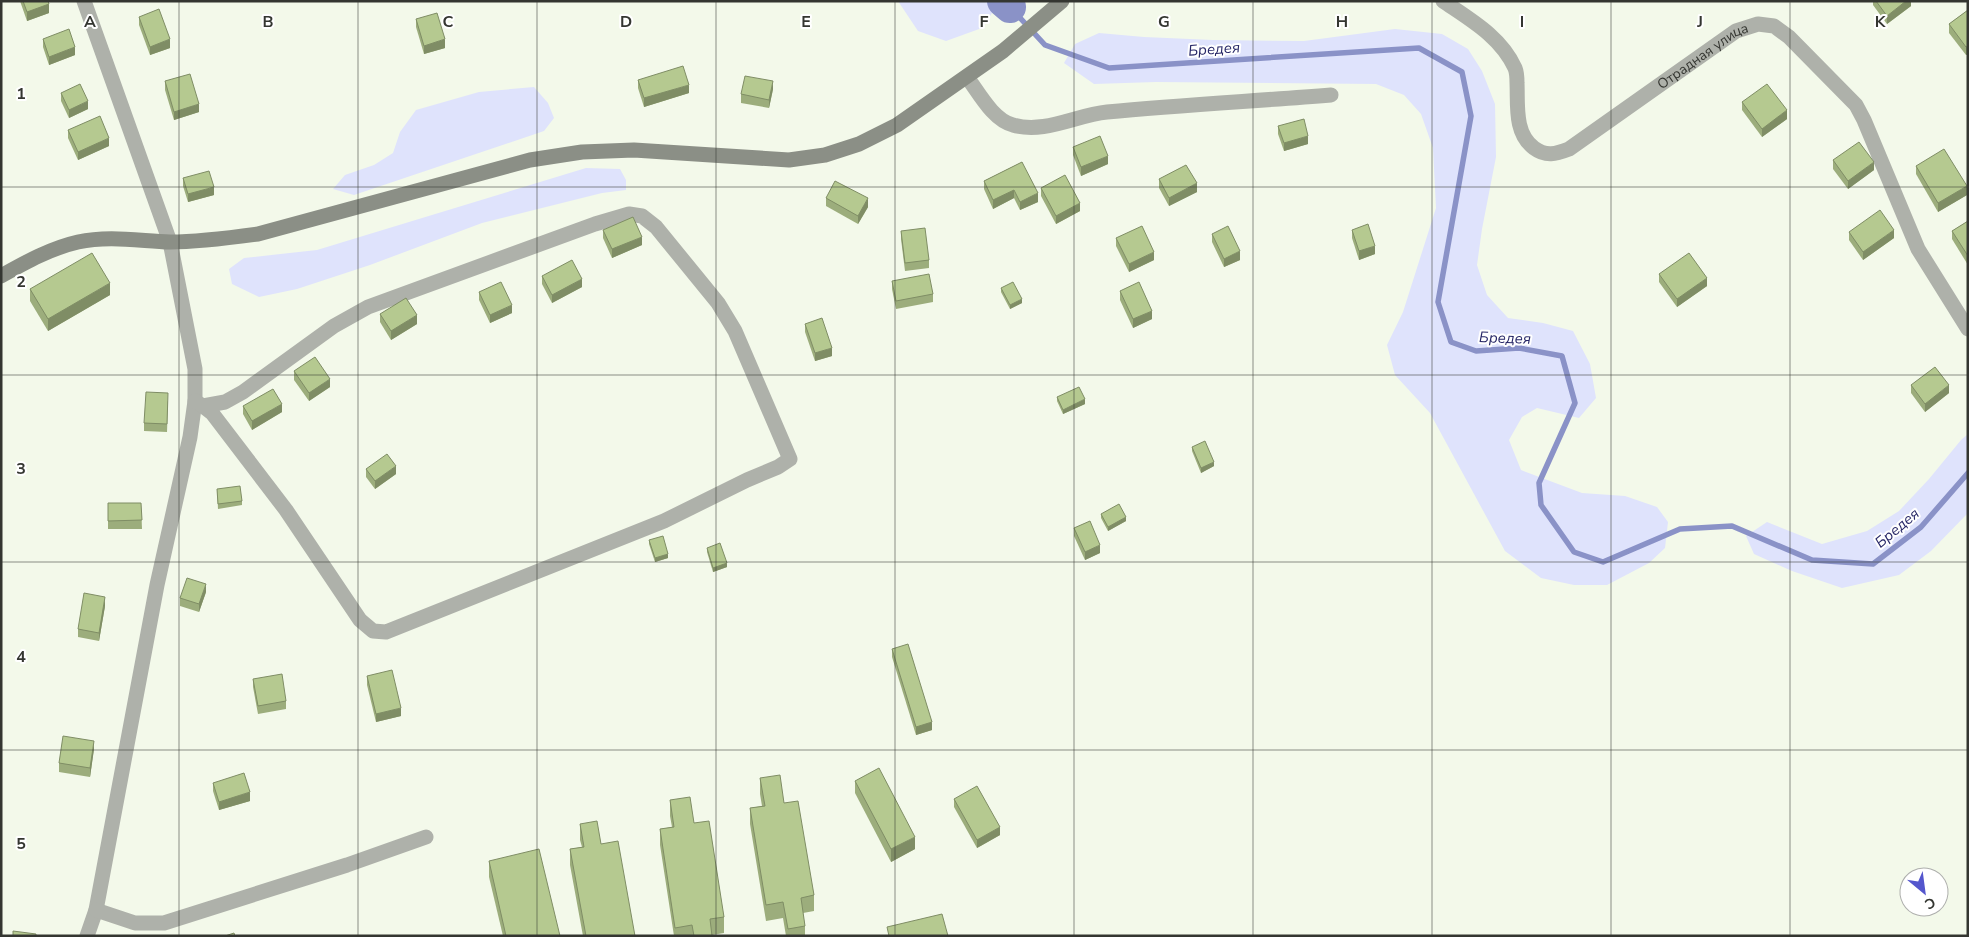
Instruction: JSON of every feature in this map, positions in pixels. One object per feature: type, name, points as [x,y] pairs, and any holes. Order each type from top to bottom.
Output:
[{"type":"main road","points":[[1,276],[34,257],[78,242],[110,238],[170,242],[214,240],[258,234],[530,160],[582,152],[634,150],[789,160],[825,155],[859,144],[897,125],[1003,51],[1062,1]]},
{"type":"street","points":[[84,1],[170,242],[195,369],[199,404],[157,585],[96,910],[87,936]]},
{"type":"street","name":"Отрадная улица","points":[[1443,1],[1480,26],[1504,48],[1516,70],[1519,123],[1527,142],[1541,153],[1553,154],[1569,149],[1736,31],[1758,24],[1774,26],[1789,37],[1856,105],[1918,249],[1968,329]]},
{"type":"street","points":[[967,77],[998,118],[1012,125],[1027,128],[1053,125],[1104,112],[1331,95]]},
{"type":"street","points":[[629,214],[642,216],[656,227],[718,303],[734,331],[790,458],[778,468],[748,480],[664,521],[386,632],[373,631],[360,620],[286,510],[212,413],[199,404],[226,402],[243,392],[334,326],[368,307],[595,224],[629,214]]},
{"type":"street","points":[[96,910],[135,923],[164,922],[347,865],[426,837]]},
{"type":"shaded area","points":[[898,1],[1000,1],[982,28],[946,41],[918,31]]},
{"type":"shaded area","points":[[1395,29],[1442,34],[1468,49],[1482,71],[1495,104],[1496,157],[1477,265],[1487,295],[1508,318],[1543,323],[1573,331],[1590,364],[1596,398],[1579,418],[1537,408],[1522,417],[1509,440],[1521,470],[1582,493],[1625,496],[1657,507],[1668,522],[1665,548],[1649,563],[1607,585],[1574,585],[1541,578],[1505,551],[1430,413],[1395,375],[1387,345],[1403,312],[1436,208],[1433,148],[1421,114],[1404,95],[1376,84],[1156,82],[1094,84],[1064,63],[1075,44],[1099,33],[1213,40],[1304,41]]},
{"type":"shaded area","points":[[534,87],[548,103],[554,118],[544,131],[354,195],[333,189],[345,175],[374,165],[393,153],[400,132],[416,110],[479,92]]},
{"type":"shaded area","points":[[586,168],[620,169],[626,180],[626,190],[602,193],[482,223],[370,265],[297,289],[259,297],[232,284],[229,269],[244,258],[317,250]]},
{"type":"shaded area","points":[[1968,434],[1968,513],[1931,551],[1899,575],[1842,588],[1792,571],[1754,554],[1746,536],[1767,522],[1822,544],[1867,531],[1899,511]]},
{"type":"building","points":[[23,1],[48,1],[49,4],[27,12]]},
{"type":"building","points":[[1876,1],[1906,1],[1887,16]]},
{"type":"building","points":[[159,9],[170,39],[150,47],[139,17]]},
{"type":"building","points":[[1968,10],[1968,46],[1966,47],[1949,24]]},
{"type":"building","points":[[437,13],[445,39],[424,46],[416,19]]},
{"type":"building","points":[[69,29],[75,47],[49,57],[43,39]]},
{"type":"building","points":[[683,66],[689,85],[644,98],[638,80]]},
{"type":"building","points":[[190,74],[199,104],[174,112],[165,81]]},
{"type":"building","points":[[745,76],[773,81],[769,100],[741,94]]},
{"type":"building","points":[[80,84],[88,101],[69,110],[61,93]]},
{"type":"building","points":[[1767,84],[1787,110],[1762,129],[1742,102]]},
{"type":"building","points":[[100,116],[109,138],[78,152],[68,130]]},
{"type":"building","points":[[1304,119],[1308,136],[1284,143],[1278,126]]},
{"type":"building","points":[[1100,136],[1108,156],[1081,167],[1073,147]]},
{"type":"building","points":[[1859,142],[1874,162],[1848,181],[1833,160]]},
{"type":"building","points":[[1944,149],[1967,186],[1938,203],[1916,166]]},
{"type":"building","points":[[1022,162],[1038,193],[1020,202],[1014,190],[993,200],[984,181]]},
{"type":"building","points":[[1186,165],[1197,183],[1169,198],[1159,179]]},
{"type":"building","points":[[209,171],[214,187],[188,194],[183,178]]},
{"type":"building","points":[[1065,175],[1080,203],[1056,216],[1041,188]]},
{"type":"building","points":[[835,181],[868,198],[858,216],[826,198]]},
{"type":"building","points":[[1880,210],[1894,230],[1863,252],[1849,232]]},
{"type":"building","points":[[633,217],[642,237],[612,249],[603,230]]},
{"type":"building","points":[[1968,221],[1968,256],[1952,231]]},
{"type":"building","points":[[1368,224],[1375,246],[1359,251],[1352,230]]},
{"type":"building","points":[[1142,226],[1154,252],[1129,264],[1116,238]]},
{"type":"building","points":[[1228,226],[1240,251],[1224,259],[1212,234]]},
{"type":"building","points":[[925,228],[929,260],[905,263],[901,231]]},
{"type":"building","points":[[92,253],[110,283],[48,319],[30,289]]},
{"type":"building","points":[[1689,253],[1707,278],[1677,299],[1659,274]]},
{"type":"building","points":[[572,260],[582,279],[552,295],[542,276]]},
{"type":"building","points":[[929,274],[933,294],[896,301],[892,281]]},
{"type":"building","points":[[501,282],[512,305],[490,315],[479,292]]},
{"type":"building","points":[[1013,282],[1022,299],[1010,305],[1001,288]]},
{"type":"building","points":[[1139,282],[1152,311],[1133,319],[1120,291]]},
{"type":"building","points":[[406,298],[417,315],[391,331],[380,314]]},
{"type":"building","points":[[822,318],[832,348],[815,353],[805,324]]},
{"type":"building","points":[[315,357],[330,379],[309,393],[294,371]]},
{"type":"building","points":[[1935,367],[1949,385],[1925,404],[1911,385]]},
{"type":"building","points":[[1079,387],[1085,399],[1063,410],[1057,397]]},
{"type":"building","points":[[273,389],[282,404],[252,421],[243,406]]},
{"type":"building","points":[[146,392],[168,393],[167,424],[144,423]]},
{"type":"building","points":[[1205,441],[1214,462],[1201,468],[1192,447]]},
{"type":"building","points":[[387,454],[396,466],[375,481],[366,469]]},
{"type":"building","points":[[240,486],[242,501],[218,504],[217,489]]},
{"type":"building","points":[[108,503],[141,503],[142,520],[108,521]]},
{"type":"building","points":[[1119,504],[1126,517],[1108,527],[1101,514]]},
{"type":"building","points":[[1090,521],[1100,545],[1085,552],[1074,528]]},
{"type":"building","points":[[663,536],[668,554],[655,558],[649,540]]},
{"type":"building","points":[[720,543],[727,563],[713,568],[707,548]]},
{"type":"building","points":[[187,578],[206,584],[199,604],[180,598]]},
{"type":"building","points":[[84,593],[105,597],[99,633],[78,629]]},
{"type":"building","points":[[908,644],[932,722],[916,727],[892,649]]},
{"type":"building","points":[[392,670],[401,708],[376,714],[367,676]]},
{"type":"building","points":[[282,674],[286,701],[258,706],[253,679]]},
{"type":"building","points":[[63,736],[94,741],[90,768],[59,763]]},
{"type":"building","points":[[879,768],[915,837],[891,849],[855,781]]},
{"type":"building","points":[[244,773],[250,792],[219,802],[213,783]]},
{"type":"building","points":[[780,775],[784,803],[798,801],[814,895],[801,898],[805,926],[788,929],[783,902],[766,905],[750,808],[765,806],[760,778]]},
{"type":"building","points":[[977,786],[1000,827],[977,840],[954,799]]},
{"type":"building","points":[[690,797],[694,823],[709,821],[724,917],[710,919],[712,936],[694,936],[692,925],[675,928],[660,829],[674,827],[670,800]]},
{"type":"building","points":[[597,821],[601,844],[618,841],[635,936],[586,936],[570,849],[584,847],[580,824]]},
{"type":"building","points":[[539,849],[560,936],[506,936],[489,861]]},
{"type":"building","points":[[942,914],[948,936],[889,936],[887,927]]},
{"type":"building","points":[[13,931],[36,934],[36,936],[13,936]]},
{"type":"waterway","points":[[1003,1],[1010,7]]},
{"type":"waterway","name":"Бредея","points":[[1010,7],[1045,45],[1109,68],[1419,48],[1462,72],[1471,116],[1438,302],[1451,342],[1476,351],[1519,348],[1562,356],[1575,403],[1539,483],[1541,505],[1574,552],[1603,562],[1680,529],[1732,526],[1812,560],[1873,564],[1921,527],[1968,473]]}]
